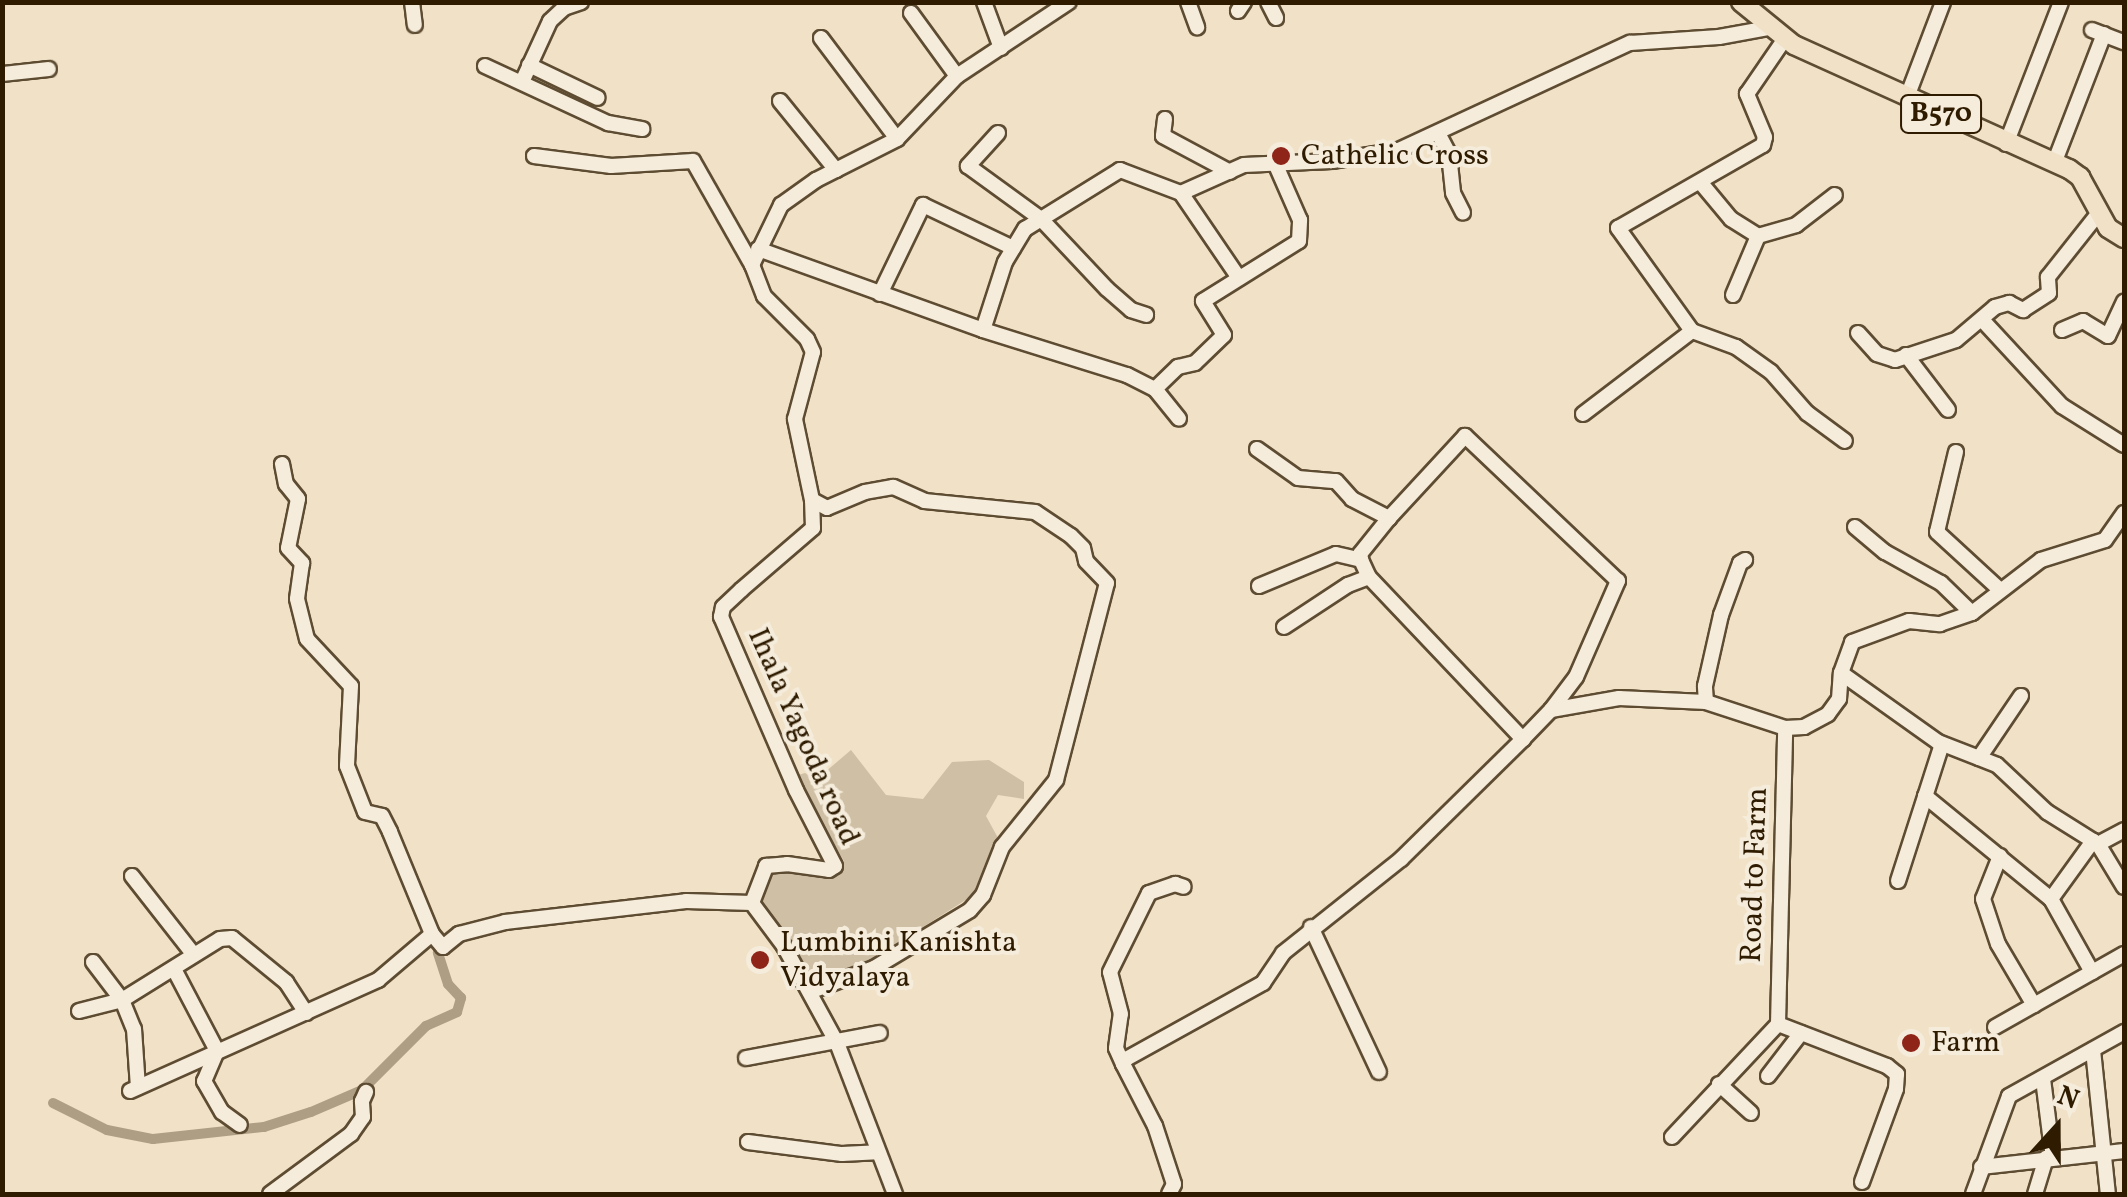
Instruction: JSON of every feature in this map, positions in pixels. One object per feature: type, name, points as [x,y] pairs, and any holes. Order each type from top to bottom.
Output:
[{"type":"main road","name":"B570","points":[[1741,2],[1776,34],[2080,177],[2098,214],[2124,238]]},
{"type":"street","points":[[412,2],[415,26]]},
{"type":"street","points":[[984,2],[1001,48]]},
{"type":"street","points":[[752,264],[781,205],[836,170],[897,139],[957,76],[1069,2]]},
{"type":"street","points":[[1188,2],[1197,27]]},
{"type":"street","points":[[1268,2],[1276,18]]},
{"type":"street","points":[[1907,98],[1943,2]]},
{"type":"street","points":[[2006,144],[2062,2]]},
{"type":"street","points":[[522,82],[550,21],[572,4]]},
{"type":"street","points":[[911,13],[957,76]]},
{"type":"street","points":[[2054,162],[2098,32],[2124,42]]},
{"type":"street","points":[[1181,193],[1244,165],[1332,160],[1399,150],[1630,43],[1776,34],[1747,94],[1765,137],[1763,146],[1618,228],[1692,331],[1736,348],[1770,372],[1806,412],[1844,441]]},
{"type":"street","points":[[821,38],[897,139]]},
{"type":"street","points":[[529,65],[598,98]]},
{"type":"street","points":[[485,66],[608,123],[642,130]]},
{"type":"street","points":[[2,74],[49,69]]},
{"type":"street","points":[[780,101],[836,170]]},
{"type":"street","points":[[1165,120],[1162,136],[1230,172]]},
{"type":"street","points":[[998,133],[968,166],[1042,219],[1107,289],[1131,310],[1146,315]]},
{"type":"street","points":[[1438,133],[1449,154],[1452,192],[1462,214]]},
{"type":"street","points":[[534,156],[610,166],[693,161],[752,264],[764,296],[807,339],[814,352],[795,419],[812,500],[828,508],[865,492],[893,487],[926,501],[1035,512],[1083,548],[1086,561],[1107,583],[1056,780],[1002,847],[983,895],[970,910],[874,968],[812,991]]},
{"type":"street","points":[[1154,389],[1178,367],[1195,363],[1224,336],[1202,301],[1299,241],[1300,220],[1275,163]]},
{"type":"street","points":[[983,330],[1013,248],[1024,229],[1120,170],[1181,193],[1239,278]]},
{"type":"street","points":[[1701,183],[1731,219],[1758,236],[1796,225],[1835,194]]},
{"type":"street","points":[[880,294],[923,205],[1013,248]]},
{"type":"street","points":[[1858,333],[1887,359],[1956,340],[1995,306],[2009,304],[2024,310],[2049,293],[2042,276],[2098,214]]},
{"type":"street","points":[[1734,294],[1758,236]]},
{"type":"street","points":[[758,249],[983,330],[1128,375],[1154,389],[1179,419]]},
{"type":"street","points":[[2062,330],[2082,321],[2108,336],[2124,302]]},
{"type":"street","points":[[1986,324],[2062,406],[2124,445]]},
{"type":"street","points":[[1583,414],[1692,331]]},
{"type":"street","points":[[1906,355],[1948,410]]},
{"type":"street","points":[[1123,1064],[1263,983],[1282,953],[1401,859],[1523,739],[1576,677],[1618,581],[1465,436],[1390,518],[1360,554],[1361,560],[1368,578],[1523,739]]},
{"type":"street","points":[[1257,449],[1298,478],[1336,481],[1352,499],[1390,518]]},
{"type":"street","points":[[1956,452],[1936,532],[2000,590]]},
{"type":"street","points":[[282,464],[286,484],[298,499],[288,548],[302,563],[297,599],[307,640],[351,686],[346,766],[365,812],[382,816],[432,934],[443,946],[459,934],[505,922],[686,900],[752,903],[812,991],[837,1043],[895,1194]]},
{"type":"street","name":"Ihala Yagoda road","points":[[752,903],[766,866],[787,864],[829,870],[835,866],[796,790],[721,617],[723,608],[741,590],[813,528],[812,500]]},
{"type":"street","points":[[1550,710],[1619,698],[1706,702],[1785,728],[1804,727],[1828,714],[1839,699],[1840,673],[1852,642],[1908,622],[1940,624],[1972,613],[2041,560],[2105,540],[2124,514]]},
{"type":"street","points":[[1855,527],[1884,552],[1941,583],[1972,613]]},
{"type":"street","points":[[1259,586],[1336,554],[1361,560]]},
{"type":"street","points":[[1706,702],[1704,686],[1720,615],[1740,563],[1745,560]]},
{"type":"street","points":[[1284,626],[1348,585],[1368,578]]},
{"type":"street","points":[[1840,673],[1942,744],[1997,765],[2047,812],[2096,842],[2124,888]]},
{"type":"street","points":[[1978,758],[2020,696]]},
{"type":"street","name":"Road to Farm","points":[[1778,1024],[1785,728]]},
{"type":"street","points":[[1898,881],[1942,744]]},
{"type":"street","points":[[1925,796],[2051,899],[2092,972]]},
{"type":"street","points":[[2051,899],[2096,842],[2124,830]]},
{"type":"street","points":[[2000,856],[1983,899],[1998,944],[2034,1005]]},
{"type":"street","points":[[132,876],[194,955]]},
{"type":"street","points":[[1169,1194],[1174,1184],[1156,1126],[1116,1048],[1121,1014],[1110,972],[1149,893],[1175,884],[1184,888]]},
{"type":"street","points":[[1311,927],[1379,1072]]},
{"type":"street","points":[[92,962],[122,1000],[134,1030],[134,1089],[378,980],[432,934]]},
{"type":"street","points":[[79,1011],[122,1000],[220,939],[232,938],[286,982],[306,1013]]},
{"type":"street","points":[[1995,1027],[2124,954]]},
{"type":"street","points":[[174,970],[217,1051]]},
{"type":"street","points":[[1672,1137],[1778,1024],[1897,1074],[1896,1089],[1862,1182]]},
{"type":"street","points":[[1973,1194],[2010,1096],[2124,1032]]},
{"type":"street","points":[[1768,1076],[1801,1033]]},
{"type":"street","points":[[746,1058],[880,1034]]},
{"type":"street","points":[[2093,1050],[2108,1194]]},
{"type":"street","points":[[217,1051],[204,1081],[222,1112],[240,1125]]},
{"type":"street","points":[[2035,1194],[2050,1158],[2043,1079]]},
{"type":"street","points":[[1720,1084],[1751,1112]]},
{"type":"street","points":[[270,1194],[350,1134],[364,1117],[364,1096]]},
{"type":"street","points":[[748,1142],[842,1154],[877,1152]]},
{"type":"street","points":[[1981,1167],[2124,1151]]},
{"type":"shaded area","points":[[851,750],[886,795],[923,799],[952,762],[989,760],[1024,782],[1024,799],[998,795],[986,816],[998,838],[972,896],[866,963],[816,980],[761,903],[768,876],[779,870],[825,876],[839,872],[844,861],[798,783],[798,775],[805,773],[813,778],[824,773]]},
{"type":"waterway","points":[[53,1103],[107,1130],[153,1139],[264,1127],[311,1112],[362,1090],[426,1026],[457,1012],[461,998],[448,984],[438,953]]},
{"type":"place","name":"Cathelic Cross","points":[[1281,156]]},
{"type":"place","name":"Lumbini Kanishta Vidyalaya","points":[[760,960]]},
{"type":"place","name":"Farm","points":[[1911,1043]]}]
